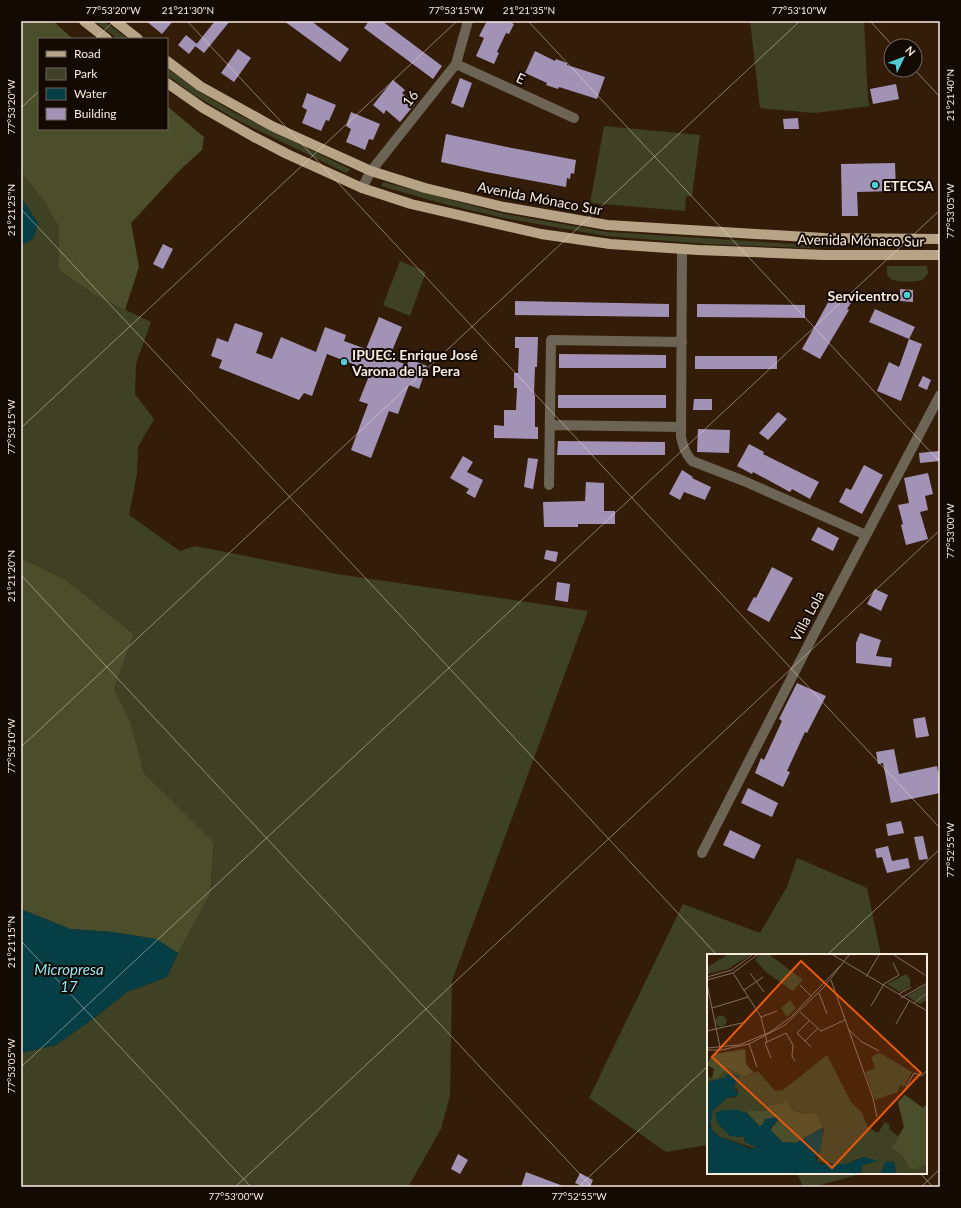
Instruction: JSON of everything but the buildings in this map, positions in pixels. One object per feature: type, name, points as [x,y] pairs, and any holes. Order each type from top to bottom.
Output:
[{"type":"main road","points":[[84,21],[106,38]]},
{"type":"main road","points":[[115,21],[137,38]]},
{"type":"main road","name":"Avenida Mónaco Sur","points":[[168,62],[200,86],[272,126],[371,171],[425,188],[504,208],[607,225],[824,238],[940,239]]},
{"type":"main road","name":"Avenida Mónaco Sur","points":[[168,84],[203,108],[254,137],[287,154],[362,188],[411,204],[541,234],[610,244],[682,248],[824,255],[940,255]]},
{"type":"main road","points":[[824,238],[824,255]]},
{"type":"main road","points":[[878,255],[879,239]]},
{"type":"street","name":"16","points":[[362,188],[371,171],[456,64],[468,21]]},
{"type":"street","name":"E","points":[[456,64],[574,118]]},
{"type":"street","points":[[682,248],[681,437],[687,456],[692,461],[744,481],[866,535]]},
{"type":"street","points":[[549,485],[551,340],[682,342]]},
{"type":"street","name":"Villa Lola","points":[[702,853],[807,646],[940,395]]},
{"type":"street","points":[[550,425],[681,427]]},
{"type":"green space","points":[[21,21],[53,21],[72,38],[38,38],[38,130],[168,130],[168,107],[204,137],[202,150],[180,170],[131,223],[139,267],[125,310],[93,294],[59,270],[59,228],[44,201],[21,172]]},
{"type":"green space","points":[[94,21],[104,21],[127,38],[117,38]]},
{"type":"green space","points":[[750,21],[864,21],[868,99],[870,106],[815,113],[760,108]]},
{"type":"green space","points":[[168,69],[198,91],[237,114],[350,170],[346,173],[237,120],[194,95],[168,76]]},
{"type":"green space","points":[[604,126],[700,135],[692,196],[686,197],[685,211],[590,203]]},
{"type":"green space","points":[[21,172],[44,201],[59,228],[59,270],[93,294],[151,322],[136,364],[135,394],[154,419],[138,447],[137,474],[129,515],[180,551],[195,546],[337,574],[588,611],[452,981],[450,1095],[441,1129],[408,1187],[21,1186],[21,1053],[56,1045],[127,992],[167,977],[178,953],[210,895],[214,844],[144,773],[131,723],[114,689],[134,634],[66,580],[21,558],[21,245],[33,239],[38,223],[21,198]]},
{"type":"green space","points":[[383,182],[505,214],[608,232],[810,245],[810,248],[707,244],[606,236],[504,218],[444,204],[381,186]]},
{"type":"green space","points":[[400,261],[426,272],[410,316],[383,305]]},
{"type":"green space","points":[[887,266],[927,266],[928,273],[922,280],[910,282],[896,281],[892,280],[888,276]]},
{"type":"green space","points":[[21,558],[66,580],[134,634],[114,689],[131,723],[144,773],[214,843],[210,895],[178,953],[156,939],[112,932],[70,929],[21,909]]},
{"type":"green space","points":[[797,858],[867,888],[881,954],[707,954],[707,1145],[666,1152],[589,1098],[683,904],[760,933],[787,887]]},
{"type":"green space","points":[[797,1174],[860,1174],[813,1187],[803,1187]]},
{"type":"water","points":[[21,198],[38,223],[33,239],[21,245]]},
{"type":"water","name":"Micropresa 17","points":[[21,909],[70,929],[112,932],[156,939],[178,953],[167,977],[127,992],[56,1045],[21,1053]]},
{"type":"place","name":"ETECSA","points":[[875,185]]},
{"type":"place","name":"Servicentro","points":[[907,295]]},
{"type":"place","name":"IPUEC: Enrique José Varona de la Pera","points":[[344,362]]}]
